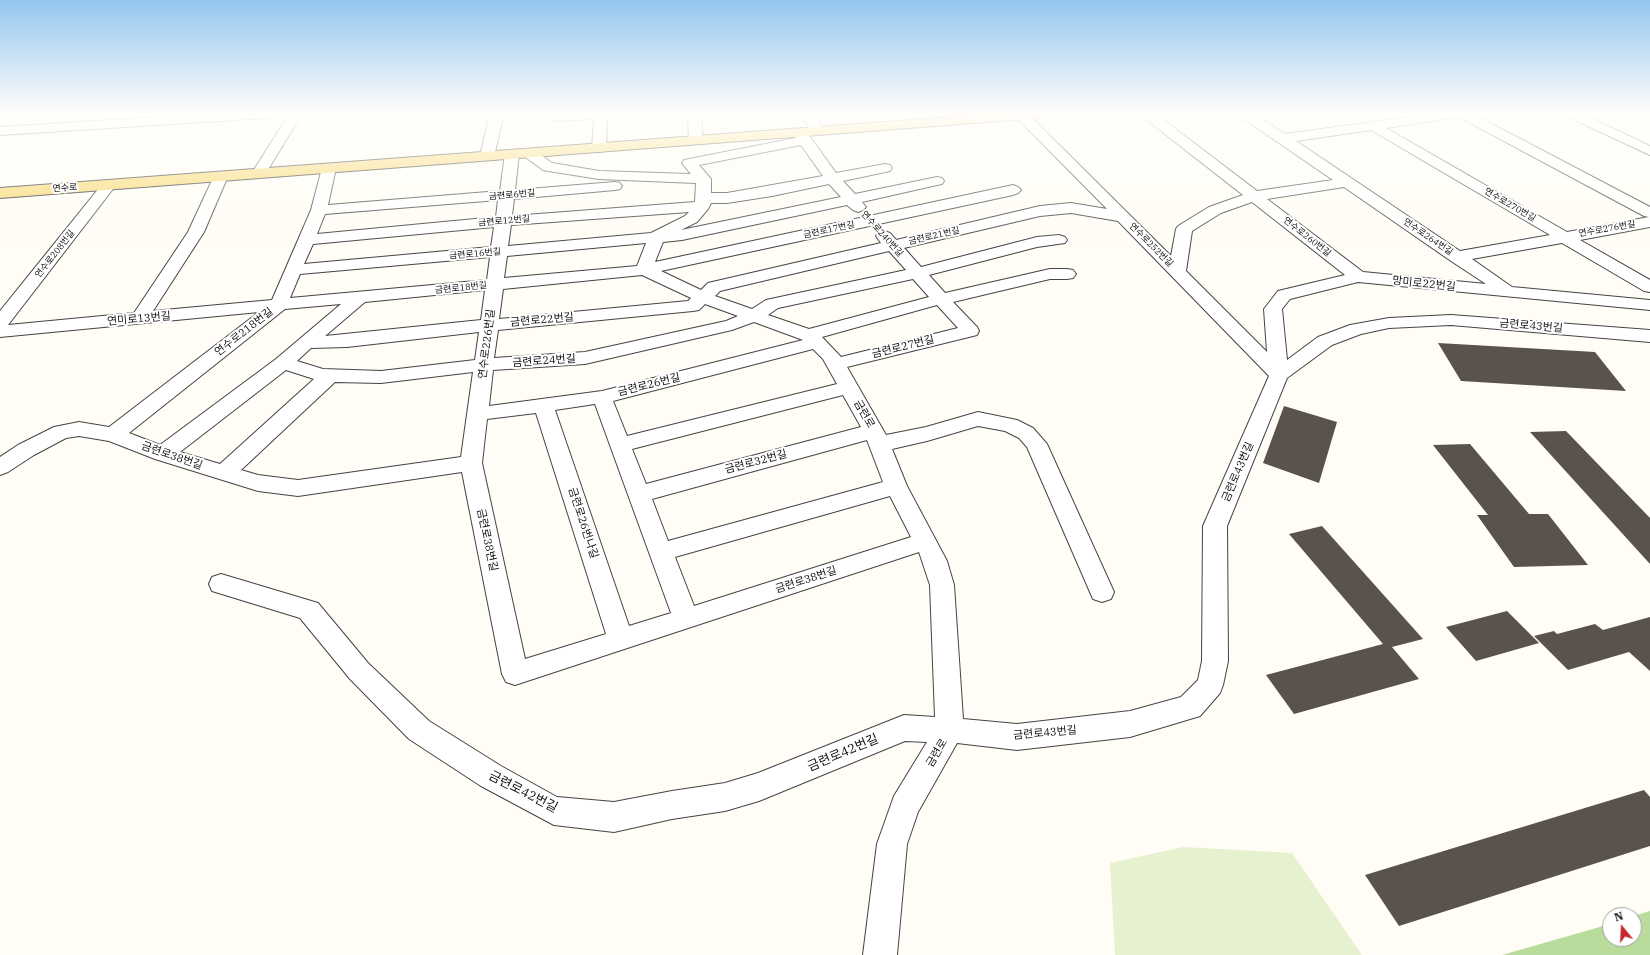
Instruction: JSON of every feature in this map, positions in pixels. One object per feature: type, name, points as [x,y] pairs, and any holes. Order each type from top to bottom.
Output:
[{"type":"main road","name":"연수로","points":[[0,193],[453,159]]},
{"type":"street","points":[[259,173],[268,159]]},
{"type":"street","name":"연수로226번길","points":[[471,463],[506,195],[518,159]]},
{"type":"street","points":[[530,159],[548,167],[727,198],[885,168]]},
{"type":"street","points":[[703,195],[689,163],[708,159]]},
{"type":"street","name":"연수로240번길","points":[[819,159],[833,179],[970,331]]},
{"type":"street","name":"연수로252번길","points":[[1070,159],[1123,217],[1279,375]]},
{"type":"street","name":"연수로260번길","points":[[1206,159],[1358,277]]},
{"type":"street","name":"연수로264번길","points":[[1312,159],[1508,292]]},
{"type":"street","name":"연수로270번길","points":[[1429,159],[1650,287]]},
{"type":"street","name":"연수로276번길","points":[[1548,159],[1650,213]]},
{"type":"street","name":"연수로218번길","points":[[113,435],[278,306],[292,270],[319,210],[330,168]]},
{"type":"street","points":[[139,319],[196,232],[221,176]]},
{"type":"street","name":"금련로16번길","points":[[292,270],[499,252],[657,236],[682,235],[938,181]]},
{"type":"street","points":[[1177,272],[1184,229],[1215,210],[1255,196],[1347,182]]},
{"type":"street","name":"연수로208번길","points":[[0,323],[109,185]]},
{"type":"street","name":"금련로17번길","points":[[644,270],[1013,190]]},
{"type":"street","name":"금련로6번길","points":[[319,210],[506,195],[703,195]]},
{"type":"street","points":[[644,270],[657,236],[691,219],[703,195]]},
{"type":"street","name":"금련로12번길","points":[[306,240],[503,221],[703,195]]},
{"type":"street","name":"금련로21번길","points":[[704,298],[714,287],[1040,211],[1071,208],[1123,217]]},
{"type":"street","name":"연수로276번길","points":[[1564,237],[1650,222]]},
{"type":"street","points":[[1627,226],[1650,238]]},
{"type":"street","points":[[1457,257],[1564,237]]},
{"type":"street","name":"금련로24번길","points":[[283,363],[322,374],[382,377],[484,366],[585,358],[732,325],[753,316],[772,304],[918,272],[1037,242],[1059,240]]},
{"type":"street","name":"금련로18번길","points":[[278,306],[644,270]]},
{"type":"street","name":"금련로","points":[[644,270],[704,298],[813,339],[831,356],[877,437],[896,486],[926,541],[935,561],[942,585],[950,730],[905,806],[892,844],[880,955]]},
{"type":"street","name":"금련로26번길","points":[[477,414],[602,397],[813,339],[941,299],[1050,274],[1067,274]]},
{"type":"street","name":"망미로22번길","points":[[1279,375],[1273,309],[1284,295],[1358,277],[1650,305]]},
{"type":"street","points":[[163,454],[283,363],[359,298]]},
{"type":"street","name":"금련로22번길","points":[[306,343],[347,341],[489,325],[693,306],[704,298]]},
{"type":"street","name":"연미로13번길","points":[[0,331],[278,306]]},
{"type":"street","name":"금련로43번길","points":[[950,730],[1017,738],[1130,724],[1190,707],[1210,685],[1215,661],[1215,526],[1279,375],[1325,341],[1357,329],[1389,323],[1451,320],[1650,336]]},
{"type":"street","name":"금련로27번길","points":[[836,364],[970,331]]},
{"type":"street","points":[[224,473],[330,375]]},
{"type":"street","points":[[621,446],[849,387]]},
{"type":"street","points":[[602,397],[686,619]]},
{"type":"street","name":"금련로26번나길","points":[[544,406],[621,640]]},
{"type":"street","name":"금련로32번길","points":[[639,494],[877,437],[927,434],[978,419],[1010,426],[1026,433],[1036,444],[1102,592]]},
{"type":"street","name":"금련로38번길","points":[[0,467],[26,450],[61,432],[79,429],[113,435],[163,454],[258,483],[298,488],[471,463],[515,674],[926,541]]},
{"type":"street","points":[[661,552],[896,486]]},
{"type":"street","name":"금련로42번길","points":[[221,584],[309,610],[359,670],[419,730],[491,776],[554,811],[614,817],[672,805],[725,798],[791,775],[904,728],[950,730]]},
{"type":"green space","points":[[1183,847],[1292,853],[1362,955],[1115,955],[1110,863]]},
{"type":"green space","points":[[1650,911],[1650,955],[1502,955],[1602,926],[1602,947],[1642,947],[1642,914]]},
{"type":"building","points":[[1438,343],[1595,352],[1626,391],[1461,381]]},
{"type":"building","points":[[1284,406],[1337,422],[1319,483],[1263,463]]},
{"type":"building","points":[[1566,431],[1650,518],[1650,564],[1530,432]]},
{"type":"building","points":[[1470,444],[1529,514],[1548,514],[1588,565],[1514,567],[1477,515],[1488,515],[1433,445]]},
{"type":"building","points":[[1322,526],[1423,639],[1392,647],[1419,679],[1294,714],[1266,675],[1383,644],[1289,534]]},
{"type":"building","points":[[1507,611],[1539,643],[1476,661],[1446,627]]},
{"type":"building","points":[[1650,617],[1650,671],[1629,652],[1568,670],[1534,636],[1554,631],[1557,634],[1595,624],[1603,630]]},
{"type":"building","points":[[1644,790],[1650,797],[1650,846],[1399,926],[1365,875]]}]
